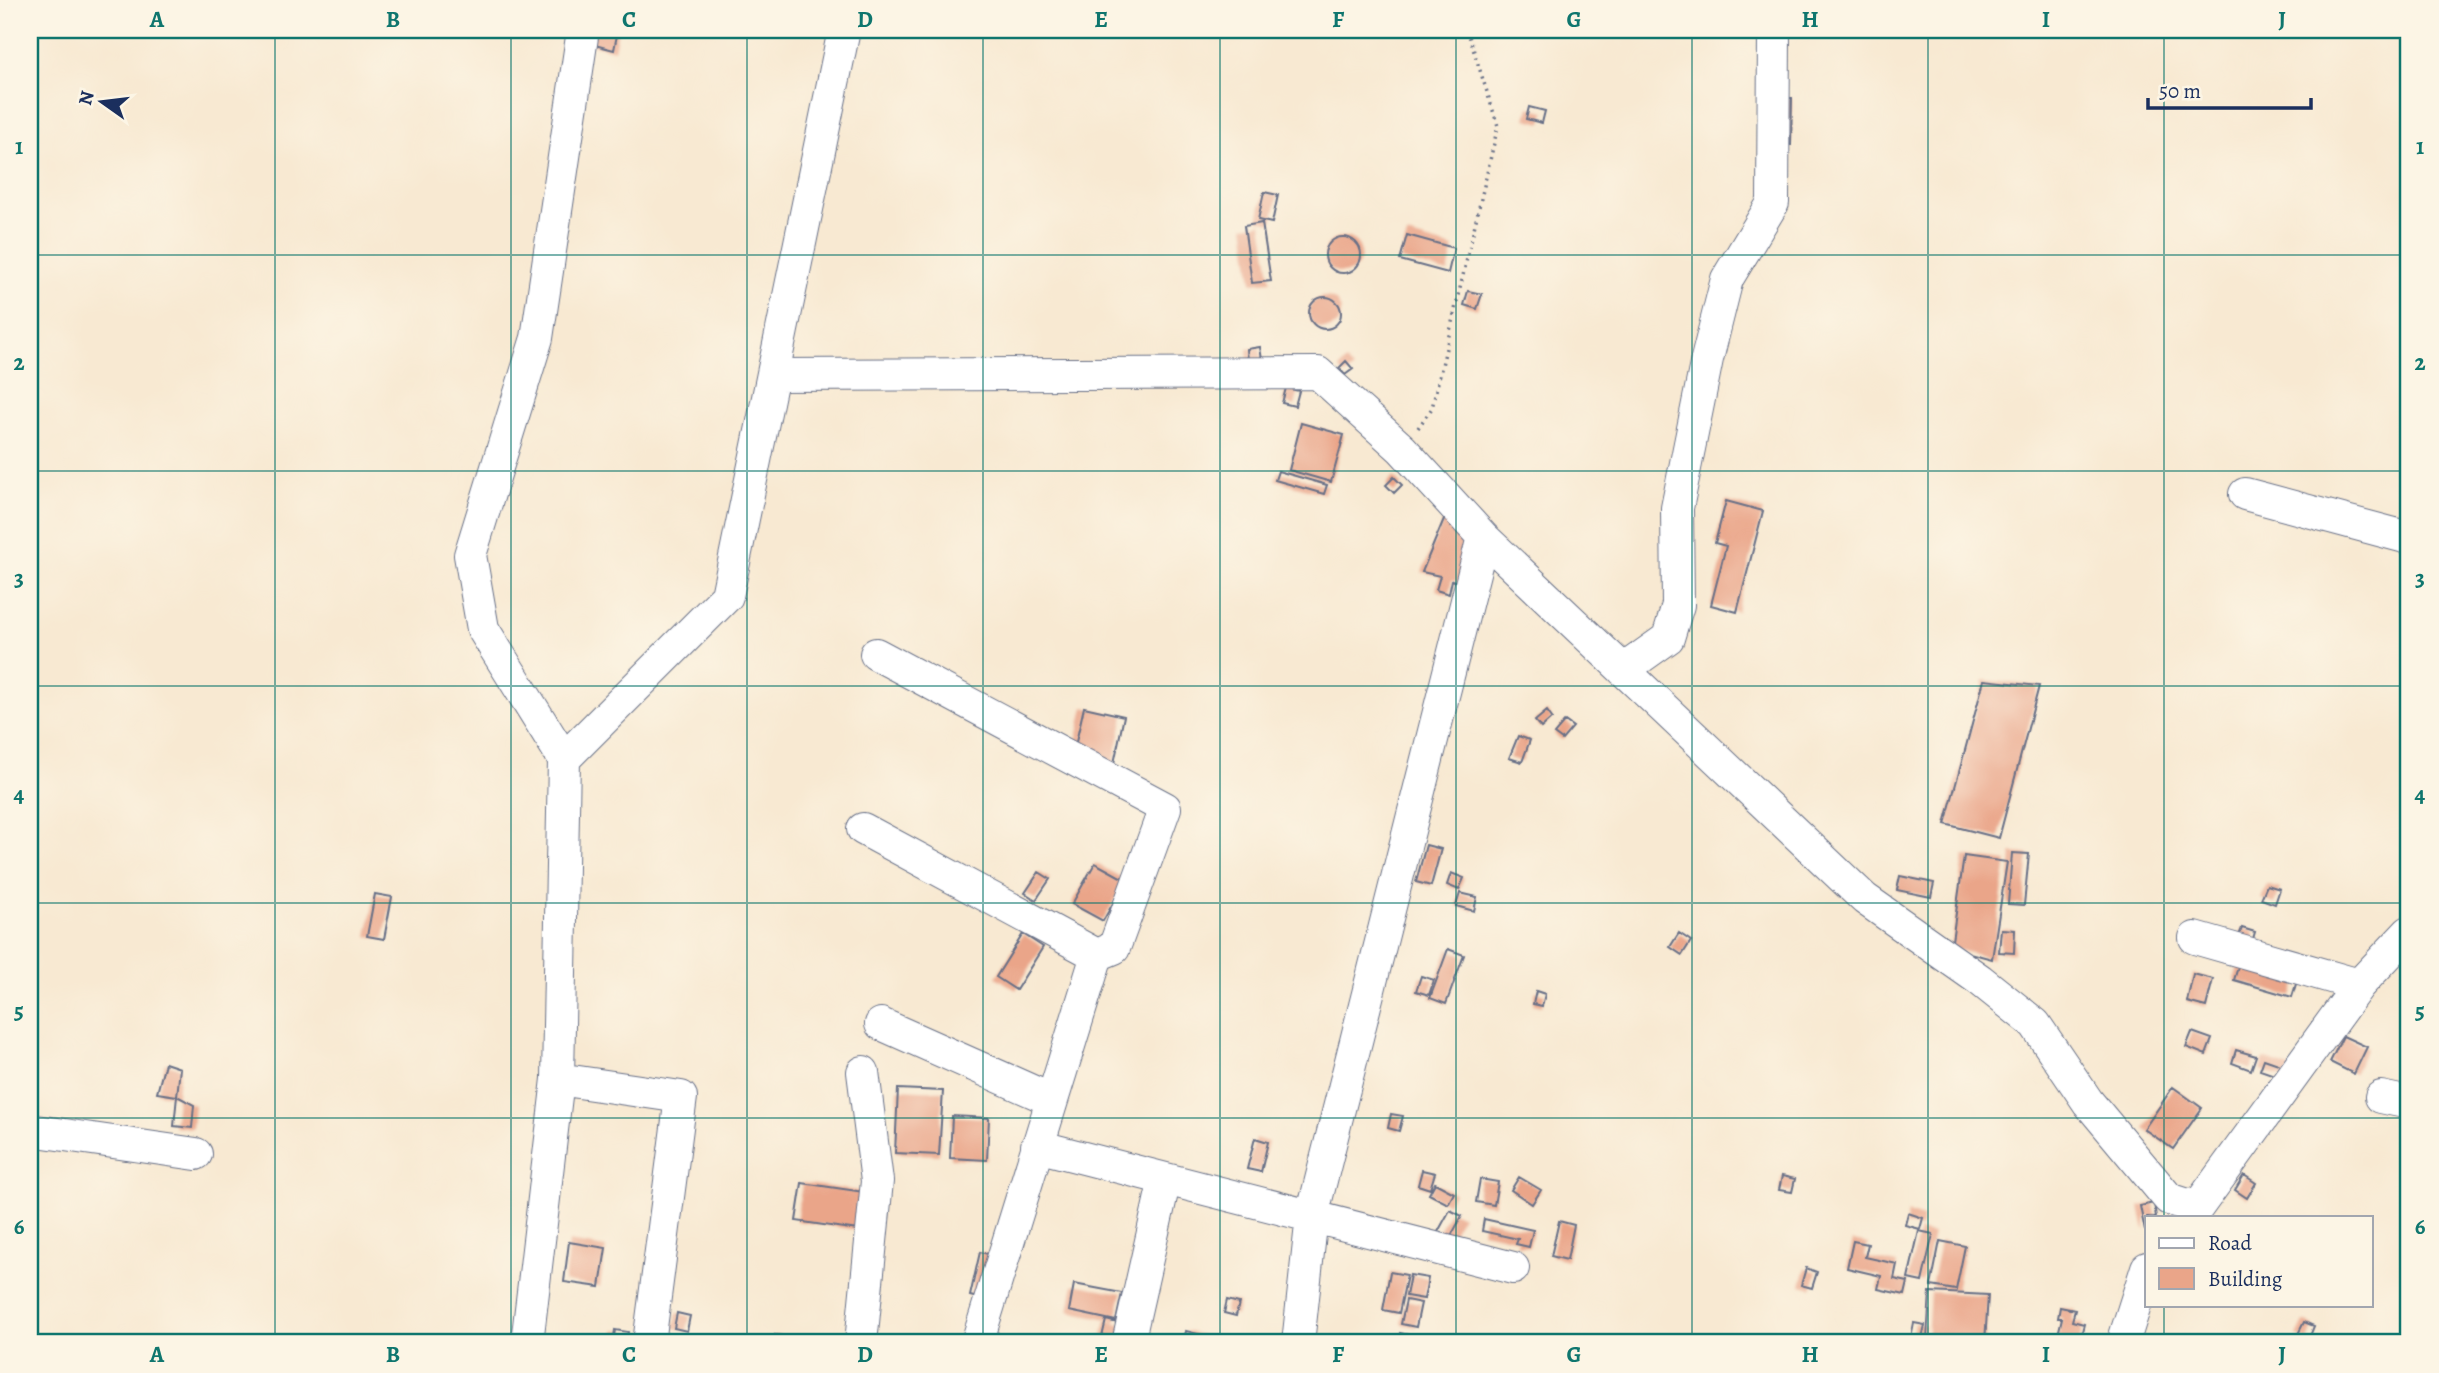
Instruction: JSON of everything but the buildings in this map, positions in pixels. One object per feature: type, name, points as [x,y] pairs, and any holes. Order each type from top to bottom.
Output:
[{"type":"street","points":[[527,1343],[558,1079],[564,759],[483,629],[470,555],[537,338],[583,30]]},
{"type":"street","points":[[564,759],[727,596],[844,30]]},
{"type":"street","points":[[1623,670],[1668,638],[1678,605],[1677,508],[1707,359],[1727,279],[1773,203],[1774,30]]},
{"type":"street","points":[[773,375],[1318,373],[1402,449],[1483,537],[1865,900],[1980,979],[2035,1024],[2166,1208],[2197,1208],[2359,985],[2409,932]]},
{"type":"street","points":[[2245,494],[2409,538]]},
{"type":"street","points":[[1298,1343],[1312,1216],[1483,537]]},
{"type":"street","points":[[876,654],[1165,808],[1114,948],[1097,955]]},
{"type":"street","points":[[863,829],[1097,955]]},
{"type":"street","points":[[2195,938],[2359,985]]},
{"type":"street","points":[[977,1343],[1097,955]]},
{"type":"street","points":[[881,1024],[1052,1100]]},
{"type":"street","points":[[861,1343],[877,1181],[863,1072]]},
{"type":"street","points":[[558,1079],[681,1097],[649,1343]]},
{"type":"street","points":[[30,1130],[195,1154]]},
{"type":"street","points":[[1037,1146],[1513,1268]]},
{"type":"street","points":[[1128,1343],[1165,1179]]},
{"type":"street","points":[[2123,1343],[2145,1274]]},
{"type":"path","points":[[1402,449],[1432,408],[1498,126],[1467,30]]}]
